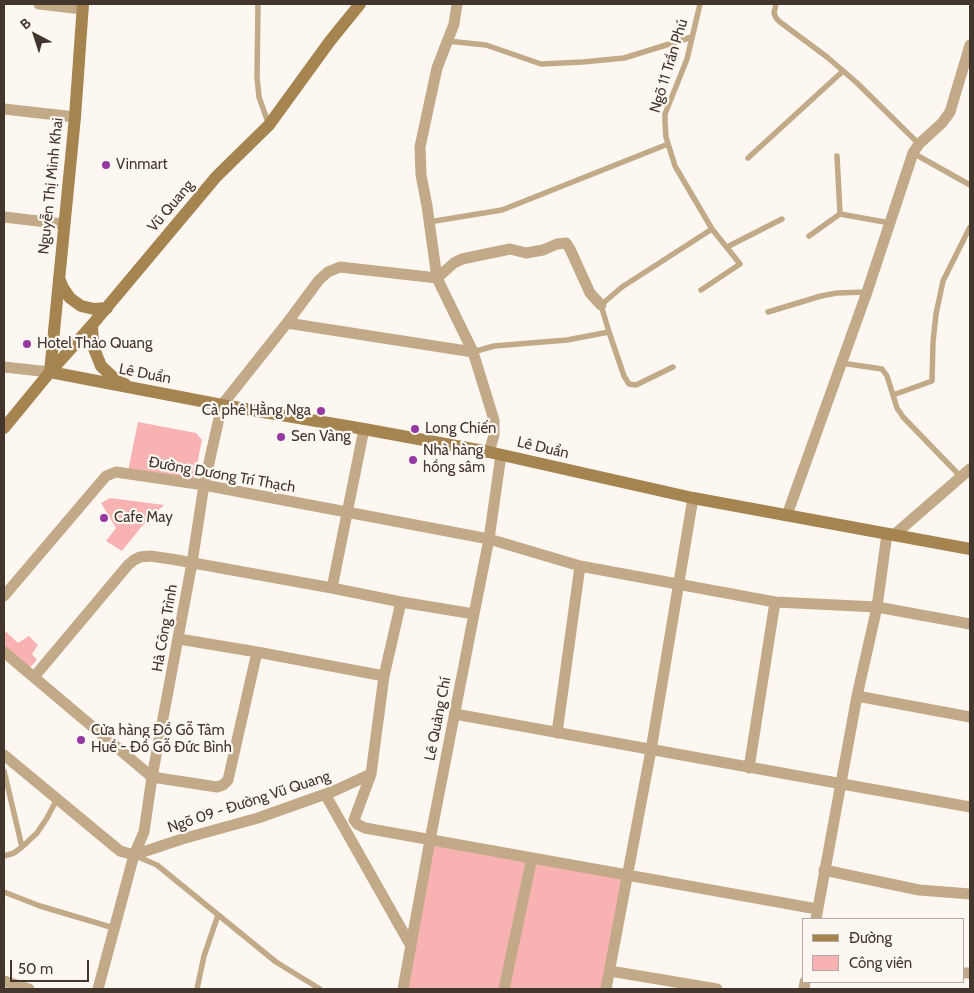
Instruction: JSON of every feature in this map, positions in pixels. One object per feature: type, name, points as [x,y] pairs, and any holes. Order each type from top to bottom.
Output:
[{"type":"main road","name":"Vũ Quang","points":[[4,428],[216,177],[269,125],[330,41],[360,4]]},
{"type":"main road","name":"Nguyễn Thị Minh Khai","points":[[50,372],[75,116],[82,6]]},
{"type":"main road","points":[[58,276],[62,288],[70,298],[81,306],[94,309],[107,308]]},
{"type":"main road","points":[[92,325],[93,346],[102,366],[117,381],[136,389]]},
{"type":"main road","name":"Lê Duẩn","points":[[50,372],[222,405],[495,453],[693,498],[970,549]]},
{"type":"street","points":[[39,4],[82,6]]},
{"type":"street","name":"Lê Quảng Chí","points":[[403,989],[430,840],[490,538],[495,453],[494,420],[473,352],[437,278],[421,175],[420,147],[437,68],[454,24],[458,4]]},
{"type":"street","points":[[787,515],[867,292],[916,148],[942,123],[950,112],[970,45]]},
{"type":"street","points":[[4,109],[75,116]]},
{"type":"street","points":[[4,217],[64,224]]},
{"type":"street","points":[[222,405],[288,323],[319,280],[328,272],[340,267],[437,278],[454,263],[462,259],[510,249],[526,253],[566,243],[590,293],[601,305]]},
{"type":"street","points":[[288,323],[473,352]]},
{"type":"street","points":[[4,366],[50,372]]},
{"type":"street","name":"Hà Công Trình","points":[[98,989],[134,855],[144,832],[152,777],[179,639],[204,485],[222,405]]},
{"type":"street","points":[[332,588],[364,429]]},
{"type":"street","name":"Đường Dương Trí Thạch","points":[[4,596],[8,582],[106,476],[116,472],[204,485],[490,538],[580,566],[775,602],[878,607],[970,624]]},
{"type":"street","points":[[401,602],[384,676],[371,774],[354,820],[357,824],[364,828],[627,876],[816,914],[857,696],[878,607],[891,534],[966,473]]},
{"type":"street","points":[[606,989],[651,750],[693,498]]},
{"type":"street","points":[[34,677],[123,571],[140,557],[150,556],[192,563],[474,614]]},
{"type":"street","points":[[556,732],[580,566]]},
{"type":"street","points":[[748,768],[775,602]]},
{"type":"street","points":[[179,639],[384,676]]},
{"type":"street","points":[[4,652],[152,777],[217,787],[223,785],[228,780],[257,652]]},
{"type":"street","points":[[857,696],[970,717]]},
{"type":"street","points":[[455,714],[970,808]]},
{"type":"street","points":[[4,755],[120,851],[134,855]]},
{"type":"street","name":"Ngõ 09 - Đường Vũ Quang","points":[[134,855],[182,839],[258,818],[325,794],[371,774]]},
{"type":"street","points":[[325,794],[411,946]]},
{"type":"street","points":[[504,989],[532,858]]},
{"type":"street","points":[[824,870],[919,890],[970,894]]},
{"type":"street","points":[[610,971],[718,989]]},
{"type":"street","points":[[4,981],[29,989]]},
{"type":"lane","points":[[258,4],[257,77],[259,97],[269,125]]},
{"type":"lane","name":"Ngõ 11 Trần Phú","points":[[700,4],[687,59],[666,114],[666,137],[675,166],[712,229],[740,264],[701,290]]},
{"type":"lane","points":[[776,4],[774,13],[780,22],[844,71],[916,148],[970,185]]},
{"type":"lane","points":[[447,41],[486,45],[541,64],[624,58],[692,38]]},
{"type":"lane","points":[[748,158],[844,71]]},
{"type":"lane","points":[[429,222],[502,210],[668,144]]},
{"type":"lane","points":[[837,156],[840,214]]},
{"type":"lane","points":[[809,236],[840,214],[890,223]]},
{"type":"lane","points":[[727,247],[782,219]]},
{"type":"lane","points":[[893,395],[932,381],[936,314],[943,281],[970,227]]},
{"type":"lane","points":[[673,367],[636,385],[629,384],[624,376],[601,305],[622,287],[712,229]]},
{"type":"lane","points":[[768,312],[821,296],[837,293],[867,292]]},
{"type":"lane","points":[[473,352],[494,346],[568,340],[609,332]]},
{"type":"lane","points":[[841,363],[882,369],[887,376],[897,408],[903,417],[966,473]]},
{"type":"lane","points":[[15,764],[4,771],[22,847]]},
{"type":"lane","points":[[4,856],[14,853],[37,833],[57,799]]},
{"type":"lane","points":[[134,855],[157,865],[276,962],[320,989]]},
{"type":"lane","points":[[4,892],[40,906],[114,928]]},
{"type":"lane","points":[[197,989],[204,956],[218,915]]},
{"type":"green space","points":[[138,422],[196,433],[202,440],[193,484],[128,471]]},
{"type":"green space","points":[[110,498],[164,505],[142,526],[122,551],[106,541],[116,528],[101,503]]},
{"type":"green space","points":[[4,630],[18,643],[29,636],[38,645],[32,654],[37,660],[23,675],[4,659]]},
{"type":"green space","points":[[430,843],[527,861],[504,989],[403,989]]},
{"type":"green space","points":[[531,862],[626,879],[604,989],[504,989]]},
{"type":"place","name":"Vinmart","points":[[106,165]]},
{"type":"place","name":"Hotel Thảo Quang","points":[[27,344]]},
{"type":"place","name":"Cà phê Hằng Nga","points":[[321,411]]},
{"type":"place","name":"Long Chiến","points":[[415,429]]},
{"type":"place","name":"Sen Vàng","points":[[281,437]]},
{"type":"place","name":"Nhà hàng hồng sâm","points":[[413,460]]},
{"type":"place","name":"Cafe May","points":[[104,518]]},
{"type":"place","name":"Cửa hàng Đồ Gỗ Tâm Huề - Đồ Gỗ Đức Bình","points":[[81,740]]}]
